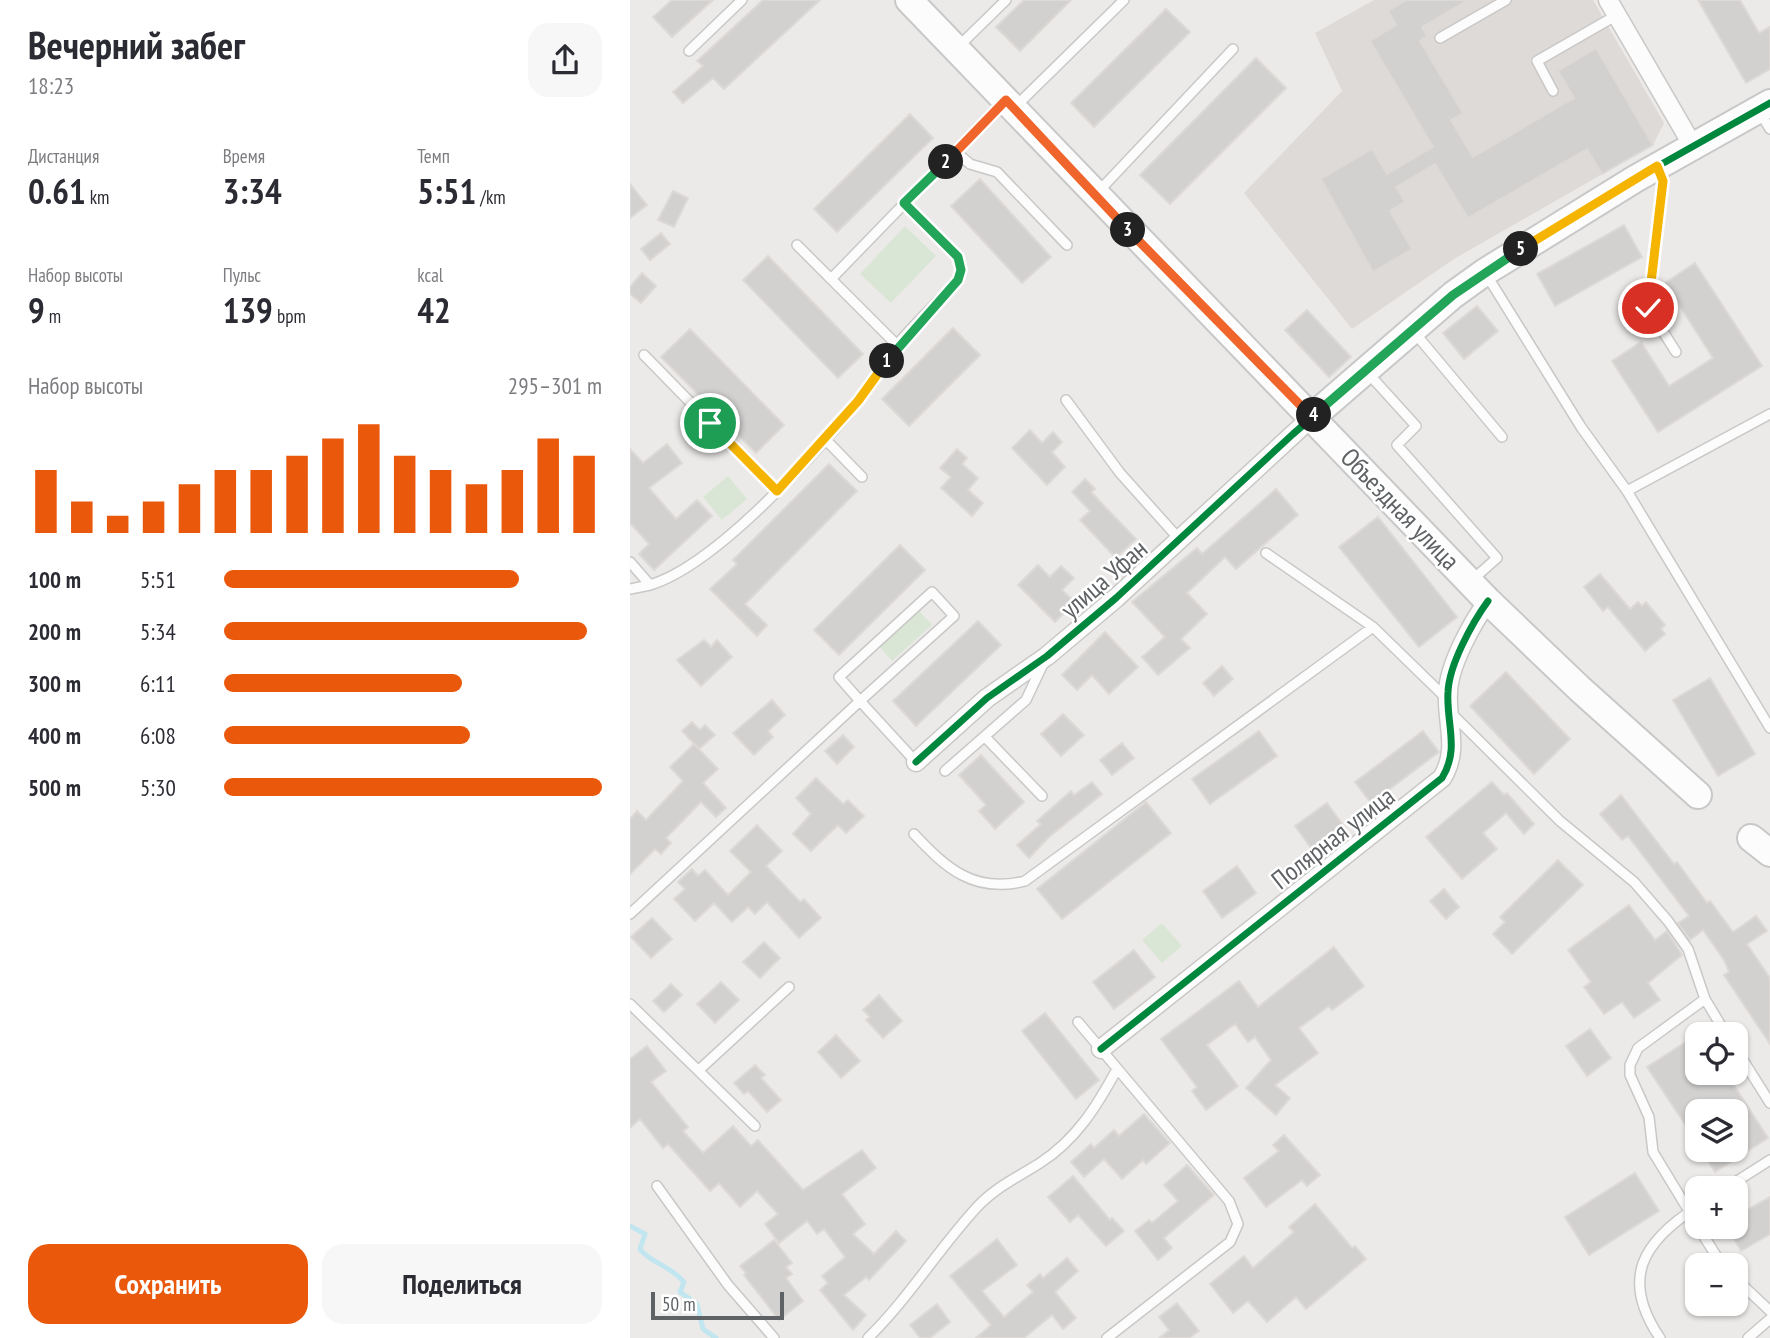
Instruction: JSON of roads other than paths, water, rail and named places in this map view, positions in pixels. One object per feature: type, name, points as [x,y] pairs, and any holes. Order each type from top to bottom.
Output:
[{"type":"main road","name":"Объездная улица","points":[[909,0],[1488,601],[1580,689],[1698,795]]},
{"type":"main road","points":[[1312,417],[1453,295],[1485,272],[1657,166],[1693,146],[1766,114]]},
{"type":"street","points":[[1613,7],[1693,146]]},
{"type":"street","name":"улица Уфан","points":[[916,762],[987,698],[1047,656],[1180,540],[1312,417]]},
{"type":"street","name":"Полярная улица","points":[[1101,1049],[1442,778],[1453,751],[1448,705],[1451,677],[1477,617],[1488,601]]},
{"type":"lane","points":[[689,51],[742,0]]},
{"type":"lane","points":[[957,48],[1006,0]]},
{"type":"lane","points":[[831,279],[956,152],[1124,0]]},
{"type":"lane","points":[[1440,38],[1506,0]]},
{"type":"lane","points":[[1553,91],[1536,61],[1613,7]]},
{"type":"lane","points":[[1095,195],[1233,49]]},
{"type":"lane","points":[[956,152],[970,164],[997,172],[1067,245]]},
{"type":"lane","points":[[1657,166],[1663,181],[1648,308],[1676,352]]},
{"type":"lane","points":[[630,589],[666,580],[696,563],[777,491],[858,401],[897,345],[958,280],[961,270],[958,257],[904,203]]},
{"type":"lane","points":[[797,245],[897,345]]},
{"type":"lane","points":[[1485,272],[1581,427],[1628,491],[1770,729]]},
{"type":"lane","points":[[1413,330],[1502,437]]},
{"type":"lane","points":[[643,355],[777,491]]},
{"type":"lane","points":[[1367,372],[1416,426],[1396,445],[1497,558],[1470,582]]},
{"type":"lane","points":[[1066,400],[1120,473],[1180,540]]},
{"type":"lane","points":[[1628,491],[1770,414]]},
{"type":"lane","points":[[825,439],[862,477]]},
{"type":"lane","points":[[1266,553],[1373,627],[1560,821],[1634,882],[1681,936],[1705,999],[1719,1022]]},
{"type":"lane","points":[[630,562],[650,584]]},
{"type":"lane","points":[[630,914],[860,701],[954,616],[932,592],[839,677],[860,701],[916,762]]},
{"type":"lane","points":[[914,834],[946,868],[964,877],[1007,886],[1025,881],[1373,627]]},
{"type":"lane","points":[[944,771],[1026,700],[1047,656]]},
{"type":"lane","points":[[985,737],[1042,796]]},
{"type":"lane","points":[[699,1070],[789,987]]},
{"type":"lane","points":[[1685,1198],[1653,1153],[1649,1117],[1630,1075],[1630,1065],[1638,1048],[1705,999]]},
{"type":"lane","points":[[630,1003],[755,1126]]},
{"type":"lane","points":[[1078,1022],[1229,1201],[1238,1224],[1230,1242],[1107,1338]]},
{"type":"lane","points":[[1748,1068],[1770,1103]]},
{"type":"lane","points":[[867,1338],[888,1318],[984,1200],[1060,1149],[1081,1128],[1118,1069]]},
{"type":"lane","points":[[1745,1176],[1770,1160]]},
{"type":"lane","points":[[657,1186],[728,1285],[774,1338]]},
{"type":"lane","points":[[1660,1338],[1641,1308],[1640,1277],[1658,1238],[1685,1216]]},
{"type":"lane","points":[[1748,1290],[1770,1311]]},
{"type":"lane","points":[[1748,1338],[1770,1319]]},
{"type":"waterway","points":[[630,1226],[645,1234],[640,1249],[644,1254],[684,1282],[680,1292],[697,1304],[703,1329],[716,1338]]}]
